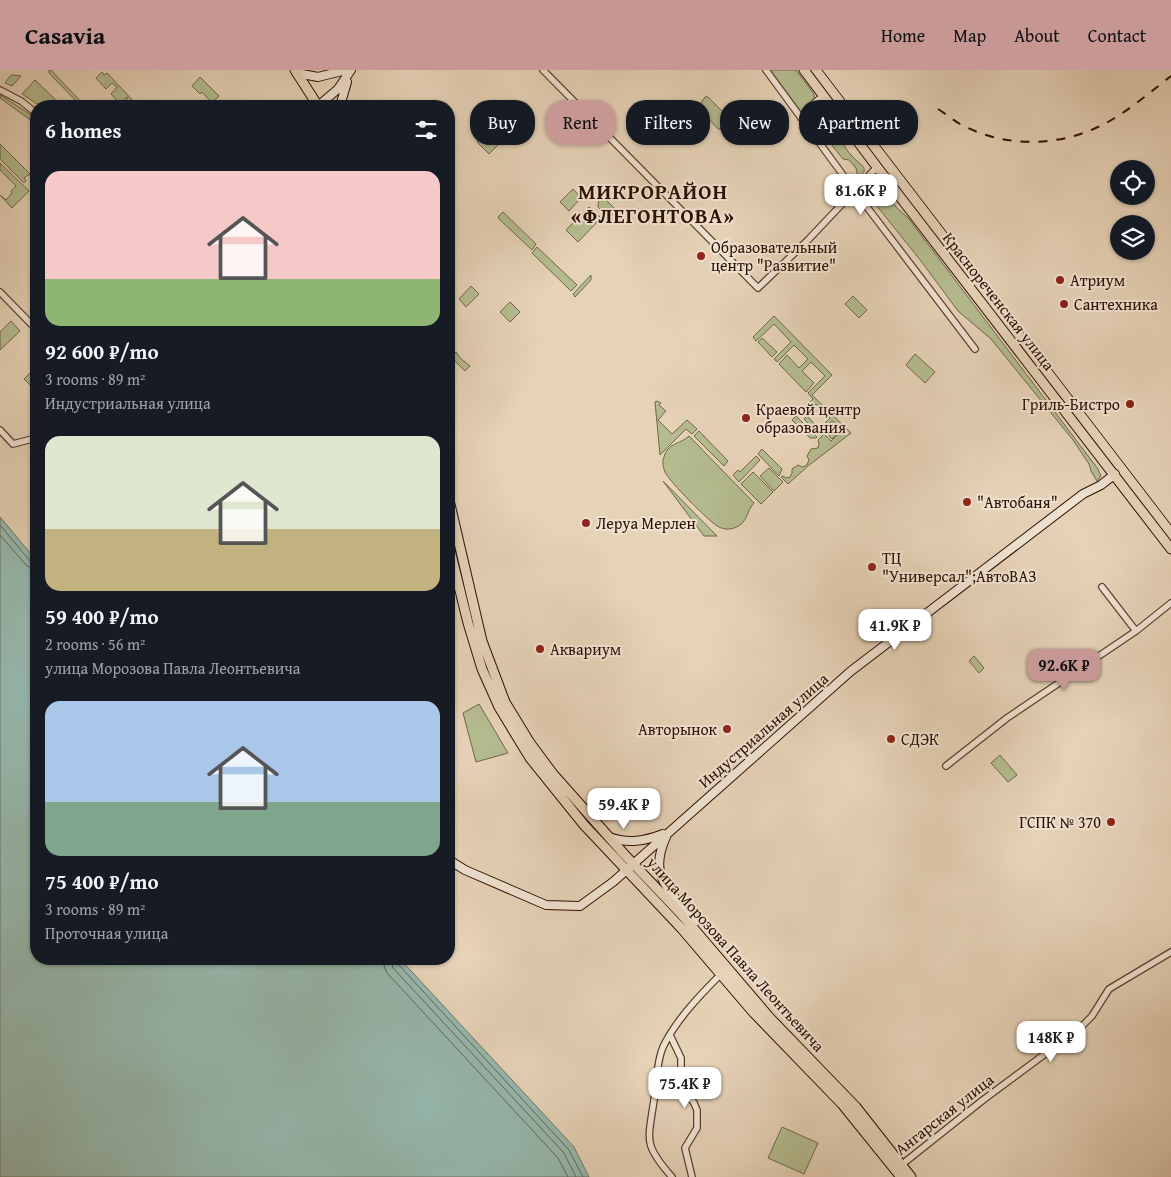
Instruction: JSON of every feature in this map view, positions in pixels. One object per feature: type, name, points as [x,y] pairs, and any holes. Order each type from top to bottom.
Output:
[{"type":"main road","points":[[296,72],[318,77],[346,70]]},
{"type":"main road","points":[[325,100],[338,89],[351,70]]},
{"type":"main road","points":[[341,100],[351,70]]},
{"type":"main road","name":"Краснореченская улица","points":[[804,70],[876,167],[1115,474],[1171,549]]},
{"type":"main road","points":[[296,72],[314,100]]},
{"type":"main road","name":"Индустриальная улица","points":[[455,864],[524,897],[546,905],[580,906],[613,882],[851,671],[1083,494],[1101,485],[1115,474]]},
{"type":"main road","name":"улица Морозова Павла Леонтьевича","points":[[455,526],[482,641],[505,702],[530,743],[553,774],[618,847],[630,867],[772,1033],[842,1104],[900,1170],[911,1177]]},
{"type":"main road","name":"улица Морозова Павла Леонтьевича","points":[[455,569],[476,650],[490,689],[508,724],[541,774],[584,825],[702,938],[770,1018],[856,1107],[900,1170]]},
{"type":"main road","points":[[595,821],[610,837],[622,842],[643,840],[668,833]]},
{"type":"main road","points":[[668,833],[661,848],[659,858],[660,875],[664,884],[702,938]]},
{"type":"street","points":[[543,70],[758,288],[808,240],[876,167]]},
{"type":"street","points":[[766,70],[799,115]]},
{"type":"street","points":[[0,90],[30,108]]},
{"type":"street","points":[[818,100],[823,96]]},
{"type":"street","points":[[821,145],[975,349]]},
{"type":"street","points":[[0,292],[30,323]]},
{"type":"street","points":[[0,430],[13,444],[30,440]]},
{"type":"street","points":[[1102,587],[1136,631]]},
{"type":"street","points":[[946,766],[1007,718],[1136,631],[1171,603]]},
{"type":"street","name":"Ангарская улица","points":[[900,1170],[983,1100],[1080,1028],[1092,1016],[1109,989],[1171,952]]},
{"type":"street","points":[[672,1177],[653,1154],[649,1143],[649,1126],[657,1072],[663,1048],[670,1035],[683,1017],[721,974]]},
{"type":"street","points":[[670,1035],[682,1058],[681,1082],[697,1110],[697,1128],[685,1148],[692,1177]]},
{"type":"green space","points":[[49,70],[51,70],[79,100],[75,100],[49,73]]},
{"type":"green space","points":[[767,70],[796,70],[814,94],[813,100],[799,100],[799,112]]},
{"type":"green space","points":[[102,72],[104,75],[107,73],[132,100],[126,100],[127,97],[124,100],[116,100],[111,94],[117,87],[112,83],[106,89],[96,78]]},
{"type":"green space","points":[[11,75],[21,76],[12,86],[5,83]]},
{"type":"green space","points":[[200,77],[219,96],[215,100],[209,100],[202,92],[200,94],[192,86]]},
{"type":"green space","points":[[35,80],[56,100],[31,100],[22,94]]},
{"type":"green space","points":[[0,95],[30,114],[30,120],[0,98]]},
{"type":"green space","points":[[705,97],[708,97],[720,109],[720,129],[710,120],[710,100],[703,100]]},
{"type":"green space","points":[[0,144],[30,174],[24,178],[26,181],[24,183],[0,159]]},
{"type":"green space","points":[[480,145],[498,145],[489,154]]},
{"type":"green space","points":[[832,145],[844,145],[849,153],[863,166],[864,171],[858,178],[856,168],[849,160],[843,159]]},
{"type":"green space","points":[[0,163],[29,191],[12,208],[0,195],[6,200],[16,186],[0,170]]},
{"type":"green space","points":[[872,181],[880,186],[896,207],[909,219],[1098,469],[1101,476],[1097,481],[1089,464],[1073,440],[991,339],[958,311],[864,190],[864,184]]},
{"type":"green space","points":[[573,189],[581,198],[569,211],[560,202]]},
{"type":"green space","points":[[601,195],[617,211],[609,218],[598,207],[599,196]]},
{"type":"green space","points":[[589,207],[601,218],[578,242],[566,230]]},
{"type":"green space","points":[[503,212],[536,244],[532,250],[499,219],[498,217]]},
{"type":"green space","points":[[537,247],[577,285],[571,291],[532,253]]},
{"type":"green space","points":[[591,275],[591,280],[575,297],[573,294]]},
{"type":"green space","points":[[471,286],[479,294],[466,307],[459,299]]},
{"type":"green space","points":[[853,296],[867,310],[859,318],[845,304]]},
{"type":"green space","points":[[510,302],[520,312],[510,322],[500,312]]},
{"type":"green space","points":[[774,316],[832,375],[812,395],[851,433],[788,484],[781,477],[790,477],[792,469],[798,465],[802,467],[807,465],[809,460],[807,456],[811,449],[818,448],[818,440],[824,434],[831,441],[842,431],[832,439],[829,436],[838,426],[828,434],[825,431],[834,422],[832,421],[823,429],[821,427],[830,418],[816,404],[802,417],[798,413],[813,399],[808,393],[825,376],[811,362],[802,371],[814,383],[806,392],[779,364],[787,355],[799,368],[808,359],[794,345],[777,362],[774,359],[791,342],[774,324],[756,341],[753,337]]},
{"type":"green space","points":[[11,321],[20,331],[0,350],[0,332]]},
{"type":"green space","points":[[762,338],[777,352],[772,357],[758,342]]},
{"type":"green space","points":[[455,353],[470,366],[465,371],[455,361]]},
{"type":"green space","points":[[915,354],[935,372],[925,383],[906,365]]},
{"type":"green space","points":[[30,373],[30,385],[24,379]]},
{"type":"green space","points":[[655,402],[661,403],[659,405],[666,411],[658,420],[672,434],[687,420],[697,429],[692,434],[686,429],[660,455]]},
{"type":"green space","points":[[796,416],[816,438],[810,438],[792,420]]},
{"type":"green space","points":[[807,416],[822,432],[819,435],[804,419]]},
{"type":"green space","points":[[699,431],[728,461],[724,466],[694,436]]},
{"type":"green space","points":[[689,436],[754,503],[739,526],[726,529],[714,524],[681,492],[665,472],[663,459],[668,449]]},
{"type":"green space","points":[[762,449],[782,469],[779,476],[758,454]]},
{"type":"green space","points":[[756,456],[760,460],[739,482],[733,475],[738,470],[740,472]]},
{"type":"green space","points":[[769,468],[783,482],[774,491],[760,476]]},
{"type":"green space","points":[[753,472],[773,492],[761,504],[741,484]]},
{"type":"green space","points":[[663,481],[717,536],[704,536]]},
{"type":"green space","points":[[974,656],[984,668],[979,673],[969,661]]},
{"type":"green space","points":[[479,704],[508,753],[476,762],[463,713]]},
{"type":"green space","points":[[1000,755],[1017,775],[1008,782],[991,763]]},
{"type":"green space","points":[[782,1127],[818,1143],[804,1174],[768,1158]]},
{"type":"water","points":[[0,517],[30,553],[30,965],[406,965],[574,1147],[589,1177],[0,1177]]},
{"type":"tram line","points":[[822,70],[1171,525]]},
{"type":"railway","points":[[938,109],[960,124],[998,138],[1037,142],[1057,140],[1095,128],[1113,119],[1171,76]]},
{"type":"place","name":"Образовательный центр \"Развитие\"","points":[[701,256]]},
{"type":"place","name":"Атриум","points":[[1060,280]]},
{"type":"place","name":"Сантехника","points":[[1064,304]]},
{"type":"place","name":"Гриль-Бистро","points":[[1130,404]]},
{"type":"place","name":"Краевой центр образования","points":[[746,418]]},
{"type":"place","name":"\"Автобаня\"","points":[[967,502]]},
{"type":"place","name":"Леруа Мерлен","points":[[586,523]]},
{"type":"place","name":"ТЦ \"Универсал\";АвтоВАЗ","points":[[872,567]]},
{"type":"place","name":"Аквариум","points":[[540,649]]},
{"type":"place","name":"Авторынок","points":[[727,729]]},
{"type":"place","name":"СДЭК","points":[[891,739]]},
{"type":"place","name":"ГСПК № 370","points":[[1111,822]]},
{"type":"district","name":"МИКРОРАЙОН «ФЛЕГОНТОВА»","points":[[653,203]]}]
